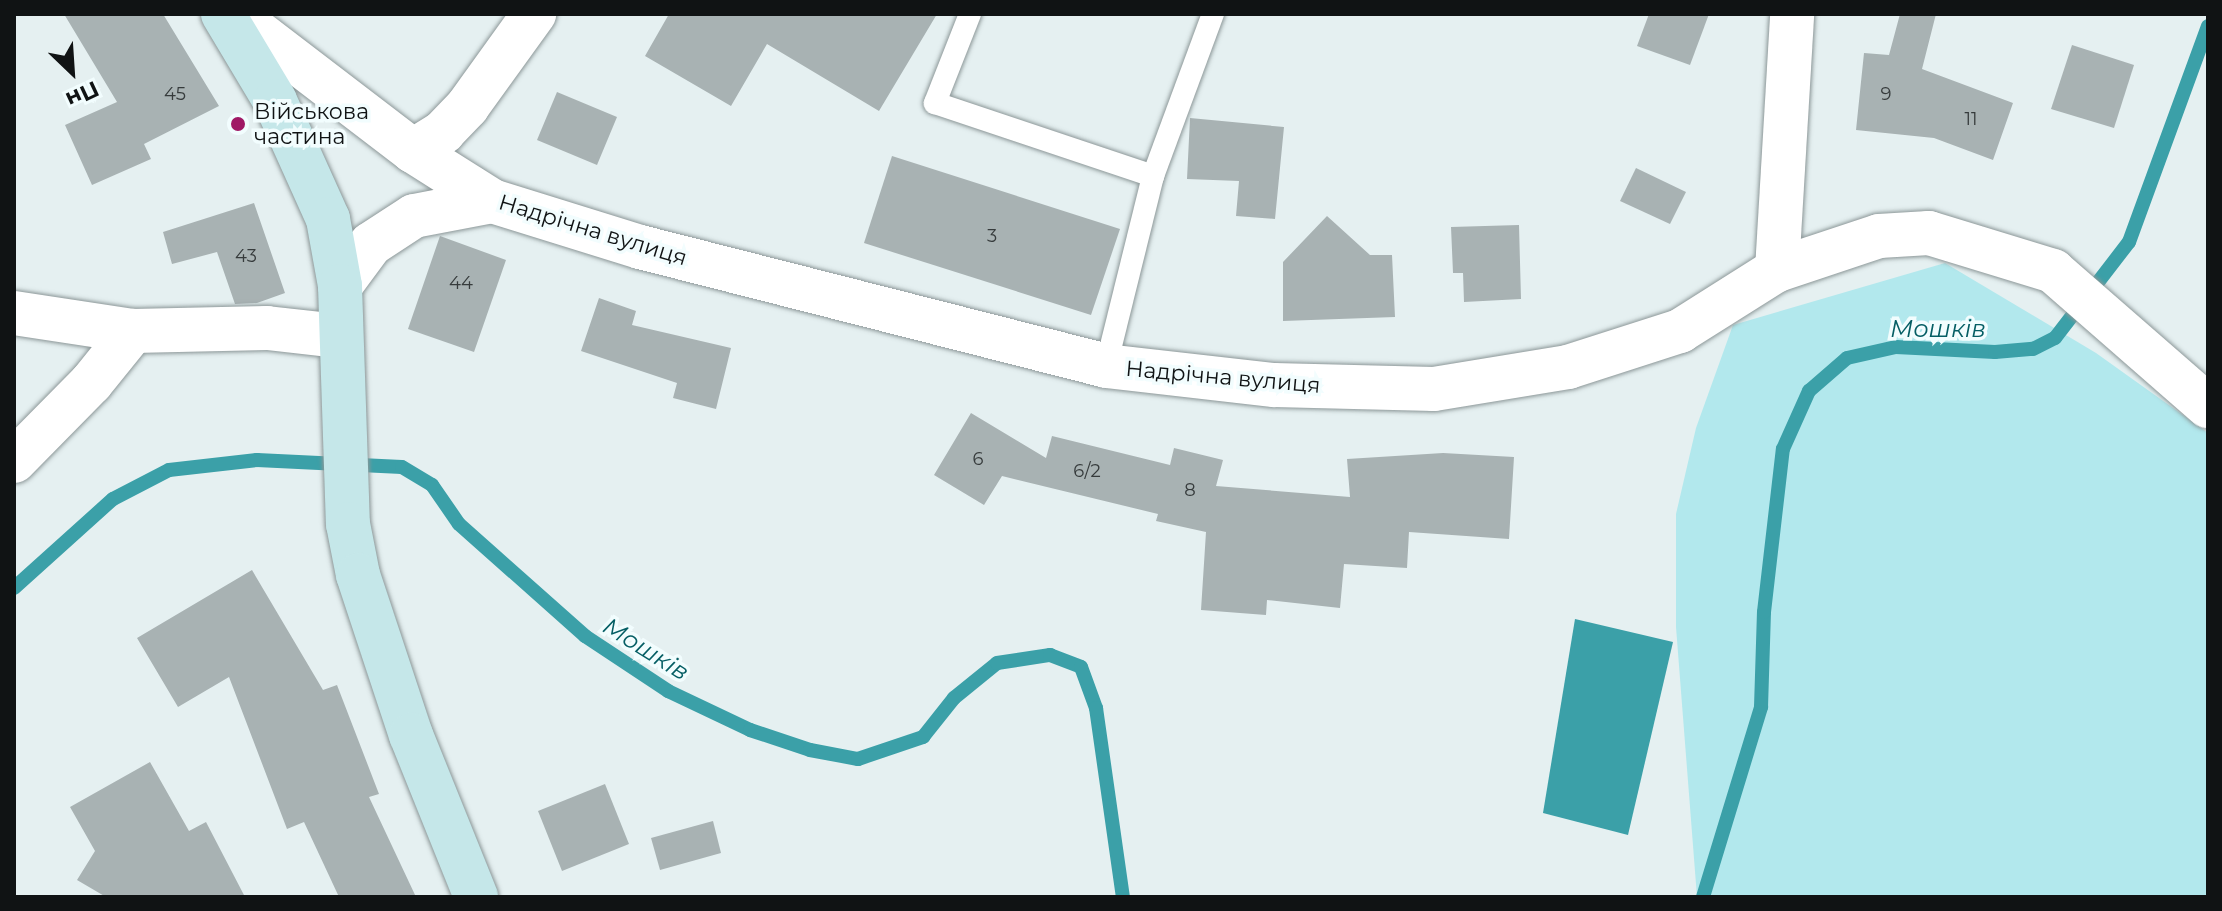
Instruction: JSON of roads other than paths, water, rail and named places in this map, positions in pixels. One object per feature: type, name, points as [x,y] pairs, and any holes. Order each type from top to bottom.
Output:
[{"type":"main road","points":[[223,14],[300,153],[328,219],[340,286],[348,524],[358,575],[411,735],[476,897]]},
{"type":"street","name":"Надрічна вулиця","points":[[234,14],[413,151],[492,201],[640,247],[1106,366],[1274,385],[1434,389],[1568,367],[1680,331],[1777,270],[1879,236],[1929,233],[2053,271],[2208,406]]},
{"type":"street","points":[[413,151],[443,132],[467,107],[534,14]]},
{"type":"street","points":[[1777,270],[1792,14]]},
{"type":"street","points":[[340,286],[371,244],[414,216],[492,201]]},
{"type":"street","points":[[14,313],[133,331],[267,328],[340,336]]},
{"type":"street","points":[[14,461],[91,383],[133,331]]},
{"type":"lane","points":[[970,14],[935,103],[1153,176]]},
{"type":"lane","points":[[1106,366],[1153,176],[1213,14]]},
{"type":"waterway","name":"Мошків","points":[[1703,897],[1761,707],[1764,612],[1783,449],[1809,391],[1847,358],[1896,347],[1995,352],[2033,349],[2055,338],[2129,242],[2208,26]]},
{"type":"waterway","name":"Мошків","points":[[14,588],[113,499],[169,470],[257,460],[402,467],[432,485],[459,524],[585,636],[668,691],[750,730],[810,750],[858,759],[923,737],[954,698],[997,663],[1050,655],[1081,667],[1096,708],[1123,897]]},
{"type":"place","name":"Військова частина","points":[[238,124]]}]
